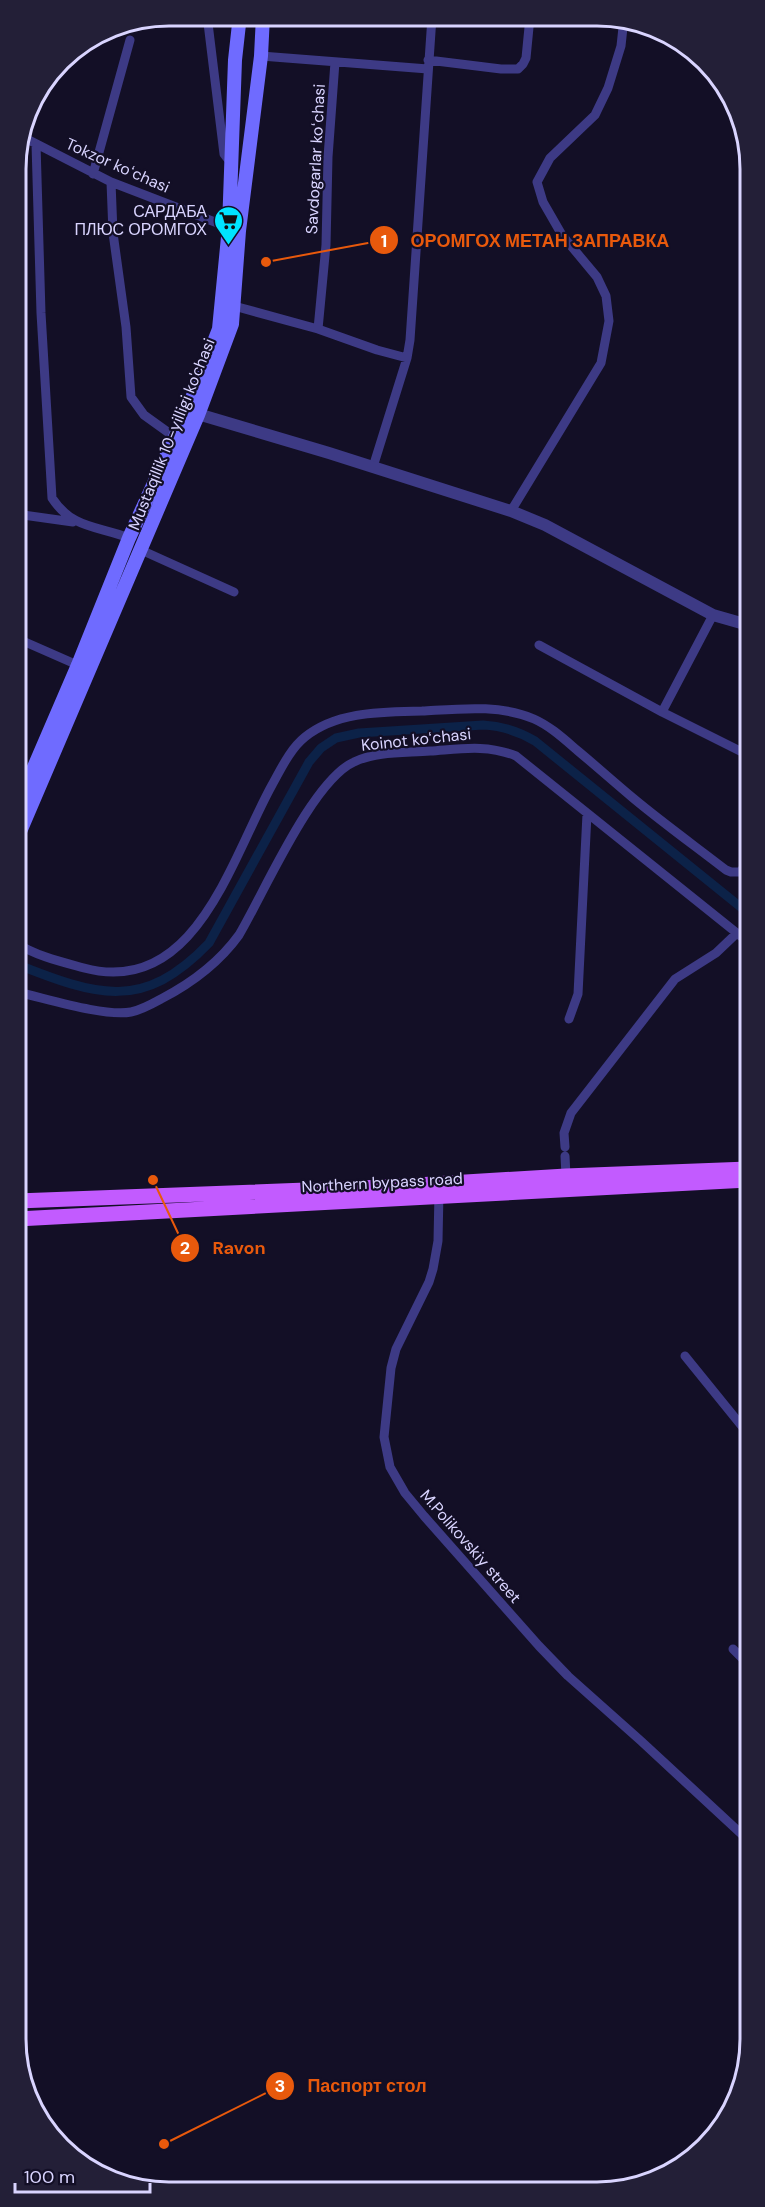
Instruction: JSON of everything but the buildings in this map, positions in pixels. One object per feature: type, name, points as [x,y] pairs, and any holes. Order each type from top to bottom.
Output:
[{"type":"main road","name":"Mustaqillik 10-yilligi ko'chasi","points":[[26,789],[141,550],[193,413],[232,324],[234,229],[232,164],[235,60],[239,26]]},
{"type":"main road","name":"Mustaqillik 10-yilligi ko'chasi","points":[[26,816],[84,668],[129,538],[176,438],[193,413],[219,328],[261,56],[262,26]]},
{"type":"main road","name":"Northern bypass road","points":[[26,1201],[374,1188],[439,1190],[566,1176],[739,1169]]},
{"type":"main road","name":"Northern bypass road","points":[[26,1218],[439,1190],[739,1180]]},
{"type":"street","points":[[208,26],[224,154],[232,164]]},
{"type":"street","points":[[373,467],[407,358],[414,307],[431,26]]},
{"type":"street","name":"Savdogarlar koʻchasi","points":[[261,56],[334,62],[518,69],[524,64],[526,58],[529,26]]},
{"type":"street","points":[[511,511],[601,363],[609,321],[606,296],[597,277],[562,235],[543,202],[537,182],[550,158],[595,115],[608,88],[618,58],[623,28]]},
{"type":"street","points":[[93,174],[130,40]]},
{"type":"street","name":"Savdogarlar koʻchasi","points":[[318,329],[326,245],[328,157],[334,62]]},
{"type":"street","name":"Tokzor koʻchasi","points":[[29,140],[111,182],[234,229]]},
{"type":"street","points":[[36,144],[41,312],[50,484],[52,498],[64,514],[75,522]]},
{"type":"street","points":[[111,182],[113,233],[126,327],[131,397],[144,415],[176,438]]},
{"type":"street","points":[[234,306],[318,329],[407,358]]},
{"type":"street","points":[[193,413],[511,511],[545,525],[713,615],[740,623]]},
{"type":"street","points":[[26,515],[75,522],[129,538]]},
{"type":"street","points":[[141,550],[234,592]]},
{"type":"street","points":[[662,712],[713,615]]},
{"type":"street","points":[[26,642],[84,668]]},
{"type":"street","points":[[539,645],[662,712],[740,751]]},
{"type":"street","points":[[26,947],[66,963],[107,973],[135,972],[160,960],[185,941],[205,916],[279,773],[303,738],[333,722],[382,712],[488,709],[521,714],[537,720],[558,734],[634,799],[726,870],[740,872]]},
{"type":"street","name":"Koinot koʻchasi","points":[[26,994],[81,1007],[130,1012],[171,994],[199,976],[225,954],[239,935],[321,791],[343,767],[357,760],[396,753],[486,747],[516,756],[740,935]]},
{"type":"street","points":[[569,1019],[578,994],[587,814]]},
{"type":"street","points":[[566,1176],[564,1133],[571,1113],[675,979],[716,953],[737,933]]},
{"type":"street","name":"M.Polikovskiy street","points":[[439,1190],[438,1241],[433,1269],[429,1282],[396,1348],[391,1368],[384,1437],[390,1467],[405,1494],[423,1516],[539,1646],[568,1676],[739,1833]]},
{"type":"street","points":[[685,1356],[739,1423]]},
{"type":"street","points":[[733,1649],[739,1655]]},
{"type":"waterway","points":[[26,968],[71,984],[95,990],[118,991],[140,988],[162,980],[185,965],[209,943],[309,762],[321,748],[336,738],[359,733],[483,725],[523,734],[535,741],[740,906]]},
{"type":"place","name":"САРДАБА ПЛЮС ОРОМГОХ","points":[[228,246]]},
{"type":"place","name":"ОРОМГОХ МЕТАН ЗАПРАВКА","points":[[266,262]]},
{"type":"place","name":"Ravon","points":[[153,1180]]},
{"type":"place","name":"Паспорт стол","points":[[164,2144]]}]
